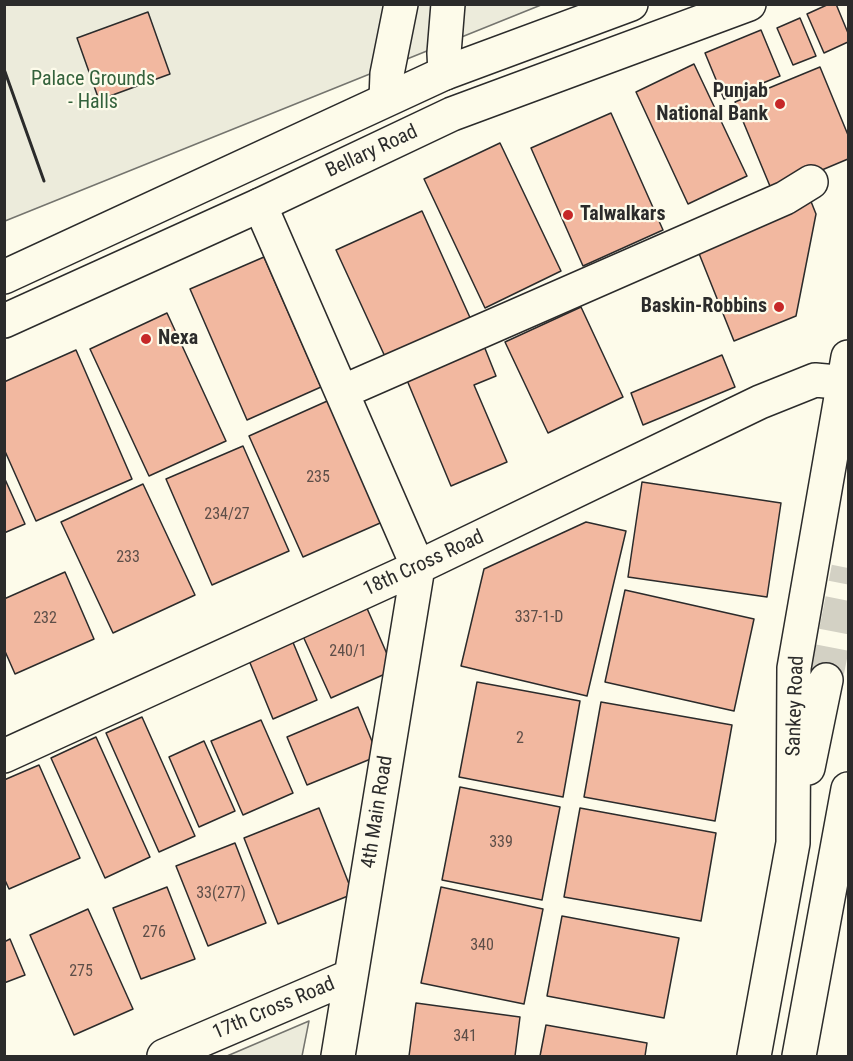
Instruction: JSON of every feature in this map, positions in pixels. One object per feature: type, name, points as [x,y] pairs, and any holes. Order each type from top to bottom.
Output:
[{"type":"main road","points":[[386,99],[387,74],[401,4]]},
{"type":"main road","points":[[445,73],[444,53],[448,4]]},
{"type":"main road","points":[[4,277],[445,73],[631,4]]},
{"type":"main road","name":"Bellary Road","points":[[4,321],[260,205],[452,114],[749,4]]},
{"type":"main road","points":[[342,392],[785,198],[811,182]]},
{"type":"main road","points":[[260,205],[418,567]]},
{"type":"main road","name":"18th Cross Road","points":[[4,756],[418,567],[760,402],[815,381],[847,374]]},
{"type":"main road","name":"Sankey Road","points":[[754,1056],[793,843],[794,668],[847,374]]},
{"type":"main road","name":"4th Main Road","points":[[338,1056],[418,567]]},
{"type":"main road","points":[[793,843],[826,680]]},
{"type":"main road","points":[[799,1056],[843,852],[849,789]]},
{"type":"main road","name":"17th Cross Road","points":[[164,1056],[351,976]]},
{"type":"green space","name":"Palace Grounds - Halls","points":[[5,5],[541,5],[5,221]]},
{"type":"green space","points":[[309,1021],[302,1056],[227,1056]]},
{"type":"building","points":[[829,4],[836,4],[848,33],[848,42],[824,53],[807,14]]},
{"type":"building","points":[[148,12],[170,74],[99,100],[77,38]]},
{"type":"building","points":[[800,18],[816,56],[793,65],[777,28]]},
{"type":"building","points":[[761,30],[780,76],[724,99],[705,53]]},
{"type":"building","points":[[694,64],[747,176],[688,204],[636,92]]},
{"type":"building","points":[[820,67],[848,135],[848,159],[772,191],[735,102]]},
{"type":"building","points":[[611,113],[663,230],[583,266],[531,148]]},
{"type":"building","points":[[500,143],[561,271],[485,308],[424,179]]},
{"type":"building","points":[[810,199],[816,214],[796,316],[734,341],[696,246]]},
{"type":"building","points":[[422,211],[472,322],[387,361],[336,250]]},
{"type":"building","points":[[264,257],[321,387],[247,420],[190,289]]},
{"type":"building","points":[[581,307],[623,397],[548,433],[505,342]]},
{"type":"building","points":[[167,313],[226,441],[149,476],[90,349]]},
{"type":"building","points":[[482,341],[496,376],[474,385],[507,462],[451,486],[404,373]]},
{"type":"building","points":[[76,350],[132,479],[36,521],[4,449],[4,382]]},
{"type":"building","points":[[722,355],[735,387],[643,425],[631,393]]},
{"type":"building","points":[[334,398],[387,520],[303,557],[249,436]]},
{"type":"building","points":[[243,446],[289,551],[212,585],[166,479]]},
{"type":"building","points":[[4,477],[25,524],[4,533]]},
{"type":"building","points":[[642,482],[781,503],[767,597],[628,577]]},
{"type":"building","points":[[143,484],[195,595],[113,633],[61,522]]},
{"type":"building","points":[[586,522],[626,531],[587,696],[461,666],[484,569]]},
{"type":"building","points":[[65,572],[94,639],[15,674],[4,649],[4,599]]},
{"type":"building","points":[[625,590],[754,619],[734,711],[605,682]]},
{"type":"building","points":[[366,606],[394,670],[331,698],[302,634]]},
{"type":"building","points":[[292,640],[317,700],[273,719],[248,658]]},
{"type":"building","points":[[477,682],[580,701],[563,797],[459,777]]},
{"type":"building","points":[[601,702],[732,725],[715,821],[584,797]]},
{"type":"building","points":[[358,707],[378,756],[307,785],[287,737]]},
{"type":"building","points":[[142,717],[195,836],[159,852],[106,733]]},
{"type":"building","points":[[261,720],[293,793],[243,815],[211,741]]},
{"type":"building","points":[[96,737],[150,857],[105,878],[51,758]]},
{"type":"building","points":[[204,741],[235,811],[199,827],[169,757]]},
{"type":"building","points":[[39,765],[80,858],[9,889],[4,878],[4,780]]},
{"type":"building","points":[[460,787],[560,807],[542,900],[442,880]]},
{"type":"building","points":[[319,808],[353,894],[278,924],[244,838]]},
{"type":"building","points":[[580,808],[716,833],[701,921],[564,897]]},
{"type":"building","points":[[235,843],[266,923],[208,946],[176,866]]},
{"type":"building","points":[[167,887],[195,959],[141,979],[113,908]]},
{"type":"building","points":[[441,887],[543,909],[524,1004],[421,983]]},
{"type":"building","points":[[88,909],[133,1009],[74,1035],[30,935]]},
{"type":"building","points":[[562,916],[679,938],[664,1018],[547,996]]},
{"type":"building","points":[[10,939],[25,975],[4,983],[4,942]]},
{"type":"building","points":[[416,1003],[520,1017],[515,1056],[409,1056]]},
{"type":"building","points":[[546,1025],[647,1043],[645,1056],[540,1056]]},
{"type":"tunnel","points":[[826,680],[848,568]]},
{"type":"wall","points":[[4,69],[44,181]]},
{"type":"place","name":"Punjab National Bank","points":[[780,104]]},
{"type":"place","name":"Talwalkars","points":[[568,215]]},
{"type":"place","name":"Baskin-Robbins","points":[[779,307]]},
{"type":"place","name":"Nexa","points":[[146,339]]}]
